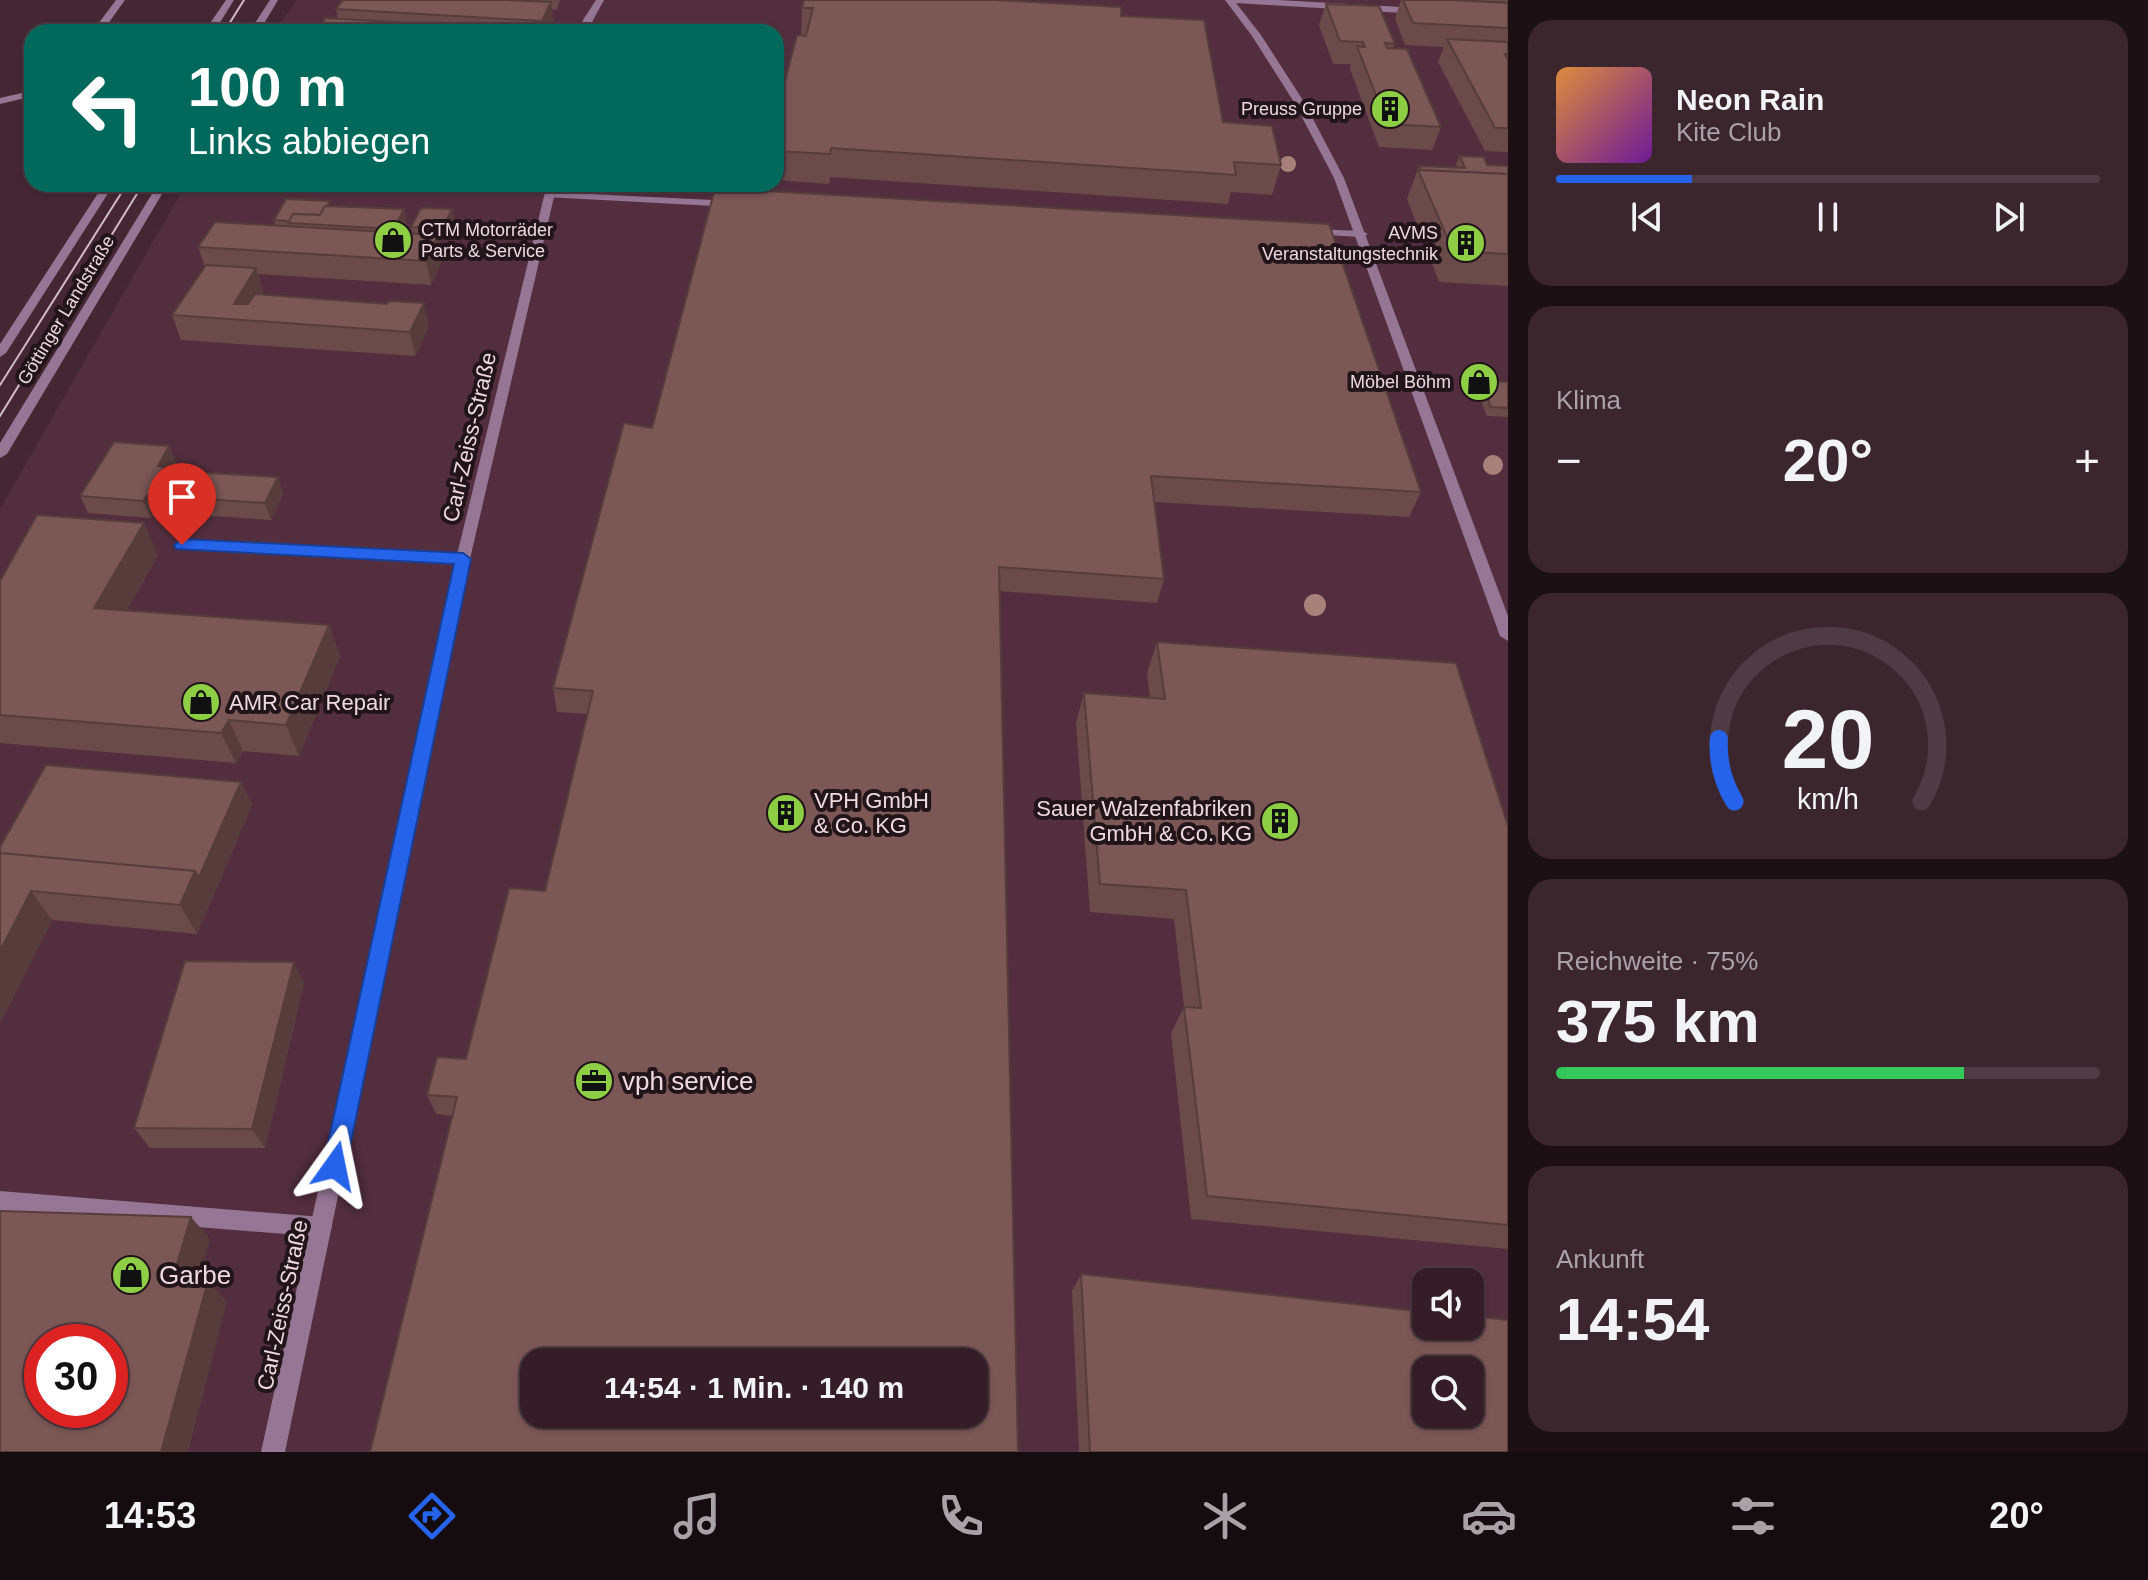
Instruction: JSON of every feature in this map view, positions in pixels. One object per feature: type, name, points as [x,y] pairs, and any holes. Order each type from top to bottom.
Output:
[{"type":"street","points":[[103,24],[121,0]]},
{"type":"street","points":[[214,24],[230,0]]},
{"type":"street","points":[[259,24],[274,0]]},
{"type":"street","points":[[587,24],[600,0]]},
{"type":"street","points":[[1231,0],[1431,12]]},
{"type":"street","points":[[1231,0],[1299,102],[1339,178],[1508,636]]},
{"type":"street","points":[[0,101],[24,93]]},
{"type":"street","name":"Göttinger Landstraße","points":[[0,353],[104,192]]},
{"type":"street","name":"Göttinger Landstraße","points":[[0,454],[158,192]]},
{"type":"street","name":"Carl-Zeiss-Straße","points":[[273,1452],[463,559],[550,192]]},
{"type":"street","points":[[589,192],[741,204]]},
{"type":"street","points":[[1298,231],[1362,234]]},
{"type":"street","points":[[182,545],[463,559]]},
{"type":"street","points":[[0,1201],[322,1227]]},
{"type":"shaded area","points":[[297,0],[1508,0],[1508,1452],[0,1452],[0,509],[181,192],[784,192],[784,24],[280,24]]},
{"type":"building","points":[[343,0],[551,2],[542,21],[336,9]]},
{"type":"building","points":[[804,0],[996,0],[1121,7],[1121,16],[1204,20],[1223,122],[1272,126],[1281,165],[1234,162],[1236,175],[831,148],[830,154],[784,151],[784,85],[797,35],[806,36],[813,8],[802,8]]},
{"type":"building","points":[[1403,0],[1508,3],[1508,28],[1413,23]]},
{"type":"building","points":[[1326,4],[1379,6],[1395,44],[1385,43],[1387,48],[1407,49],[1441,127],[1387,124],[1357,46],[1365,47],[1363,42],[1340,41]]},
{"type":"building","points":[[325,18],[426,24],[322,24]]},
{"type":"building","points":[[1447,39],[1508,42],[1508,54],[1505,54],[1508,60],[1508,128],[1495,128]]},
{"type":"building","points":[[1460,156],[1484,157],[1487,165],[1508,166],[1508,174],[1421,170],[1419,166],[1465,168]]},
{"type":"building","points":[[1418,170],[1508,174],[1508,254],[1453,251]]},
{"type":"building","name":"VPH GmbH & Co. KG","points":[[714,192],[783,192],[1329,224],[1421,492],[1151,476],[1164,579],[999,567],[1018,1452],[370,1452],[457,1097],[427,1095],[437,1057],[466,1059],[509,888],[545,891],[593,691],[553,688],[624,423],[652,428]]},
{"type":"building","points":[[286,199],[330,201],[320,215],[293,214],[289,221],[274,220]]},
{"type":"building","points":[[325,206],[404,209],[394,229],[288,223],[293,214],[320,215]]},
{"type":"building","points":[[421,208],[452,209],[443,228],[411,227]]},
{"type":"building","points":[[215,222],[438,235],[426,261],[198,247]]},
{"type":"building","points":[[206,265],[256,268],[234,304],[248,304],[255,294],[387,304],[389,301],[424,303],[410,332],[172,315]]},
{"type":"building","points":[[1480,380],[1508,382],[1508,408],[1491,407]]},
{"type":"building","points":[[114,442],[169,446],[158,466],[164,466],[162,470],[278,477],[265,503],[147,495],[143,501],[80,496]]},
{"type":"building","points":[[37,515],[144,523],[94,608],[329,625],[286,725],[229,720],[221,733],[0,715],[0,581]]},
{"type":"building","name":"Sauer Walzenfabriken GmbH & Co. KG","points":[[1157,642],[1456,663],[1508,826],[1508,1225],[1207,1196],[1184,1007],[1201,1008],[1186,890],[1100,884],[1084,693],[1165,699]]},
{"type":"building","points":[[46,765],[241,782],[199,877],[195,871],[0,854],[0,847]]},
{"type":"building","points":[[0,853],[195,871],[180,905],[31,891],[0,951]]},
{"type":"building","points":[[185,961],[294,962],[252,1129],[134,1128]]},
{"type":"building","points":[[0,1211],[191,1217],[172,1280],[208,1281],[161,1452],[0,1452]]},
{"type":"building","points":[[1081,1274],[1412,1310],[1412,1340],[1484,1340],[1484,1317],[1508,1320],[1508,1452],[1090,1452]]},
{"type":"tram line","points":[[229,24],[244,0]]},
{"type":"tram line","points":[[0,385],[122,192]]},
{"type":"tram line","points":[[0,416],[138,192]]},
{"type":"place","name":"Preuss Gruppe","points":[[1390,109]]},
{"type":"place","name":"CTM Motorräder Parts & Service","points":[[393,240]]},
{"type":"place","name":"AVMS Veranstaltungstechnik","points":[[1466,243]]},
{"type":"place","name":"Möbel Böhm","points":[[1479,382]]},
{"type":"place","name":"AMR Car Repair","points":[[201,702]]},
{"type":"place","name":"VPH GmbH & Co. KG","points":[[786,813]]},
{"type":"place","name":"Sauer Walzenfabriken GmbH & Co. KG","points":[[1280,821]]},
{"type":"place","name":"vph service","points":[[594,1081]]},
{"type":"place","name":"Garbe","points":[[131,1275]]},
{"type":"route","points":[[182,545],[463,559],[335,1166]]}]
